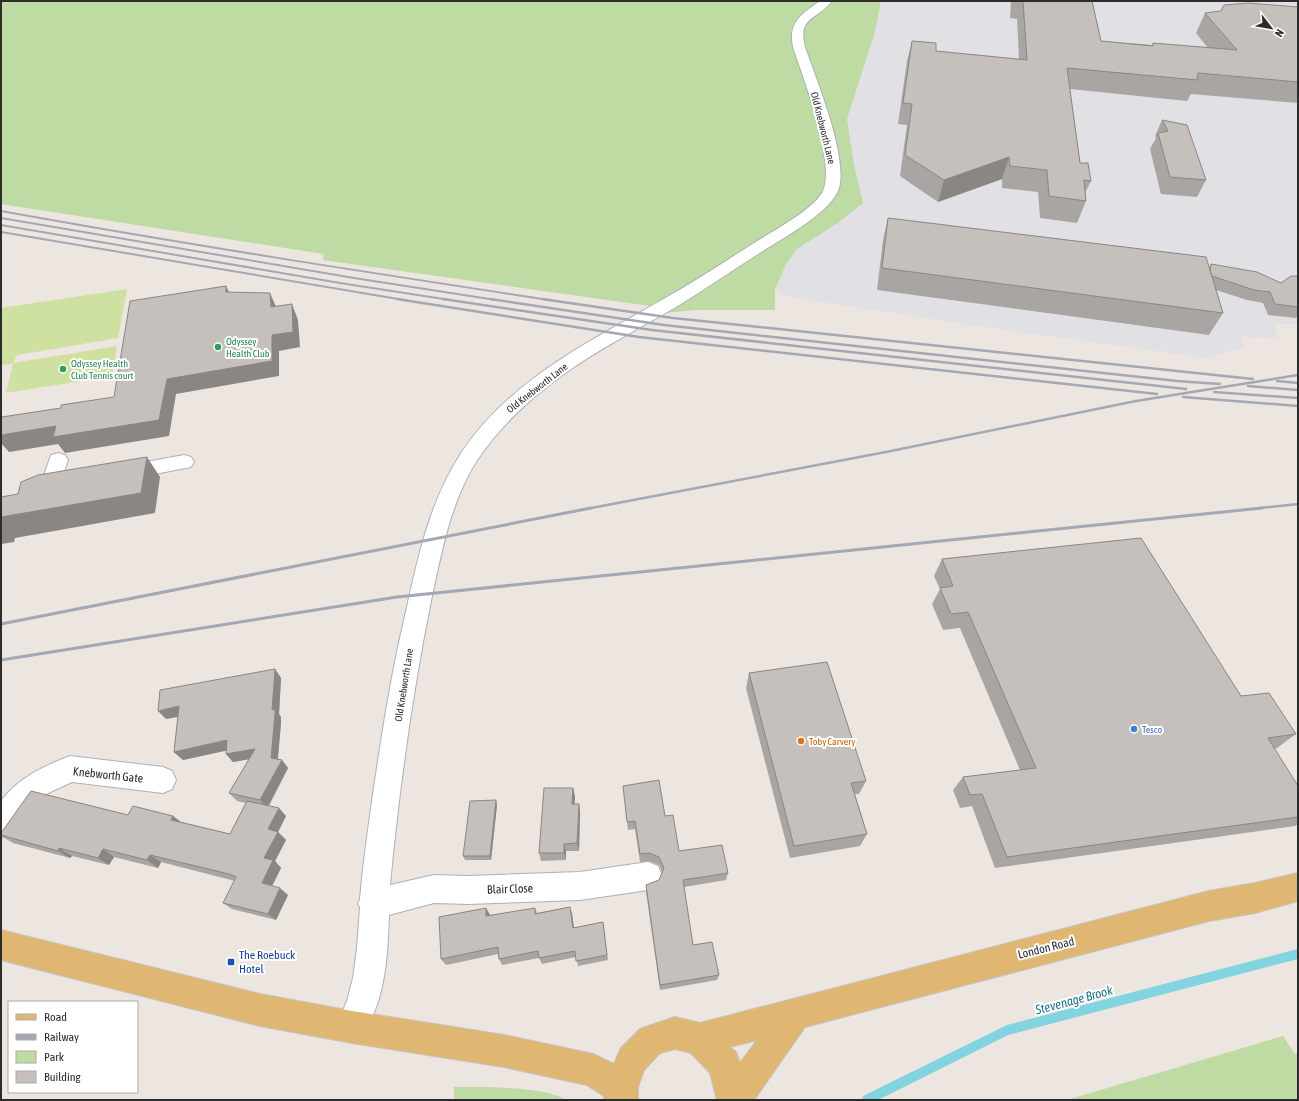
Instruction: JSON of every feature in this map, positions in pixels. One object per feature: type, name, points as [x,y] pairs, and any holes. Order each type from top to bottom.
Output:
[{"type":"main road","name":"London Road","points":[[700,1039],[1209,906],[1255,898],[1298,887]]},
{"type":"main road","points":[[1,945],[260,1010],[352,1027],[504,1051],[592,1070],[621,1093],[632,1059],[651,1040],[675,1033],[700,1039],[724,1064],[734,1100]]},
{"type":"main road","points":[[734,1100],[795,1014]]},
{"type":"street","name":"Old Knebworth Lane","points":[[352,1027],[364,996],[369,976],[373,948],[373,904],[385,800],[409,651],[438,522],[451,487],[467,459],[485,434],[521,398],[552,374],[588,351],[673,301],[814,211],[832,189],[833,165],[819,106],[797,39],[800,23],[807,15],[827,1]]},
{"type":"street","points":[[58,460],[43,490],[72,482]]},
{"type":"street","points":[[102,477],[184,462]]},
{"type":"street","name":"Knebworth Gate","points":[[1,824],[14,806],[37,785],[70,769],[163,780]]},
{"type":"street","name":"Blair Close","points":[[373,904],[434,889],[468,890],[580,886],[648,876]]},
{"type":"shaded area","points":[[881,1],[1298,1],[1298,324],[1275,324],[1277,338],[1243,337],[1243,348],[1207,358],[983,327],[790,297],[775,290],[786,264],[797,249],[838,223],[863,203],[854,165],[847,119],[875,32]]},
{"type":"green space","points":[[1,1],[820,1],[803,14],[796,22],[792,39],[814,107],[827,167],[825,189],[808,209],[616,333],[650,306],[323,260],[324,254],[1,204]]},
{"type":"green space","points":[[833,1],[881,1],[875,32],[847,119],[854,165],[863,203],[838,223],[797,249],[786,264],[775,290],[775,310],[695,310],[666,313],[822,212],[838,193],[837,146],[803,39],[805,27],[812,17]]},
{"type":"green space","points":[[127,289],[118,338],[17,355],[13,363],[117,346],[112,376],[6,393],[13,364],[1,365],[1,308]]},
{"type":"green space","points":[[1283,1036],[1295,1054],[1298,1053],[1298,1100],[1067,1100]]},
{"type":"green space","points":[[454,1087],[513,1088],[544,1092],[557,1095],[566,1100],[454,1100]]},
{"type":"building","points":[[1023,1],[1092,1],[1101,41],[1153,46],[1153,43],[1237,50],[1205,13],[1221,11],[1224,5],[1248,3],[1298,7],[1298,82],[1198,73],[1197,80],[1067,68],[1080,163],[1088,163],[1091,181],[1084,180],[1086,201],[1049,196],[1047,170],[1010,166],[1009,157],[944,180],[905,155],[912,104],[903,103],[912,41],[936,43],[936,51],[1027,60]]},
{"type":"building","points":[[1162,120],[1187,125],[1206,180],[1170,177],[1158,133],[1168,131]]},
{"type":"building","points":[[888,218],[1206,257],[1223,313],[882,268]]},
{"type":"building","points":[[1211,264],[1257,272],[1281,283],[1291,276],[1298,276],[1298,307],[1275,304],[1270,292],[1254,290],[1212,276],[1210,271]]},
{"type":"building","points":[[226,286],[226,292],[270,293],[271,307],[292,304],[293,332],[272,335],[272,361],[167,379],[159,420],[53,437],[56,426],[1,435],[2,417],[61,408],[61,405],[114,397],[130,301]]},
{"type":"building","points":[[147,457],[141,493],[1,517],[1,497],[18,494],[21,482],[38,475]]},
{"type":"building","name":"Tesco","points":[[1141,538],[1241,696],[1269,693],[1296,734],[1268,738],[1298,786],[1298,817],[1007,857],[982,794],[970,795],[963,777],[1036,768],[968,612],[951,614],[940,588],[953,586],[942,559]]},
{"type":"building","name":"Toby Carvery","points":[[827,662],[866,781],[851,783],[867,834],[794,846],[749,673]]},
{"type":"building","points":[[275,669],[272,710],[275,709],[275,714],[271,758],[282,760],[260,800],[229,793],[255,749],[226,754],[227,740],[174,752],[179,706],[158,711],[160,690]]},
{"type":"building","points":[[659,780],[665,816],[673,815],[679,851],[722,845],[728,873],[683,880],[693,945],[712,942],[719,975],[660,985],[646,885],[659,880],[664,868],[659,857],[649,853],[640,854],[635,821],[627,822],[623,786]]},
{"type":"building","points":[[544,788],[573,788],[572,804],[579,804],[577,843],[564,844],[564,853],[539,853]]},
{"type":"building","points":[[31,791],[128,815],[133,806],[173,816],[171,820],[230,834],[247,801],[279,808],[268,829],[278,832],[264,858],[273,860],[262,883],[280,888],[268,914],[223,903],[236,877],[229,874],[150,855],[147,860],[103,849],[98,858],[59,848],[58,851],[1,835]]},
{"type":"building","points":[[496,800],[490,856],[463,856],[470,801]]},
{"type":"building","points":[[570,907],[573,928],[603,922],[607,955],[576,961],[575,951],[539,958],[538,951],[499,959],[498,947],[441,959],[439,917],[486,908],[486,916],[535,908],[535,914]]},
{"type":"waterway","name":"Stevenage Brook","points":[[867,1100],[1007,1030],[1298,954]]},
{"type":"railway","points":[[1,211],[206,246],[549,300]]},
{"type":"railway","points":[[1,218],[354,278],[496,300]]},
{"type":"railway","points":[[1,225],[340,283],[450,300]]},
{"type":"railway","points":[[1,232],[404,300]]},
{"type":"railway","points":[[397,299],[639,337],[1157,394]]},
{"type":"railway","points":[[443,299],[652,330],[1186,389]]},
{"type":"railway","points":[[490,299],[664,325],[1177,381],[1220,384]]},
{"type":"railway","points":[[542,299],[673,318],[1253,379]]},
{"type":"railway","points":[[586,509],[886,452],[1136,401],[1298,375]]},
{"type":"railway","points":[[1277,381],[1298,383]]},
{"type":"railway","points":[[1248,386],[1298,390]]},
{"type":"railway","points":[[1214,392],[1298,398]]},
{"type":"railway","points":[[1183,397],[1298,406]]},
{"type":"railway","points":[[1252,509],[1298,504]]},
{"type":"railway","points":[[1,624],[591,508]]},
{"type":"railway","points":[[1,660],[397,597],[1262,508]]},
{"type":"place","name":"Odyssey Health Club","points":[[218,347]]},
{"type":"place","name":"Odyssey Health Club Tennis court","points":[[63,369]]},
{"type":"place","name":"Tesco","points":[[1134,729]]},
{"type":"place","name":"Toby Carvery","points":[[801,741]]},
{"type":"place","name":"The Roebuck Hotel","points":[[231,962]]}]
